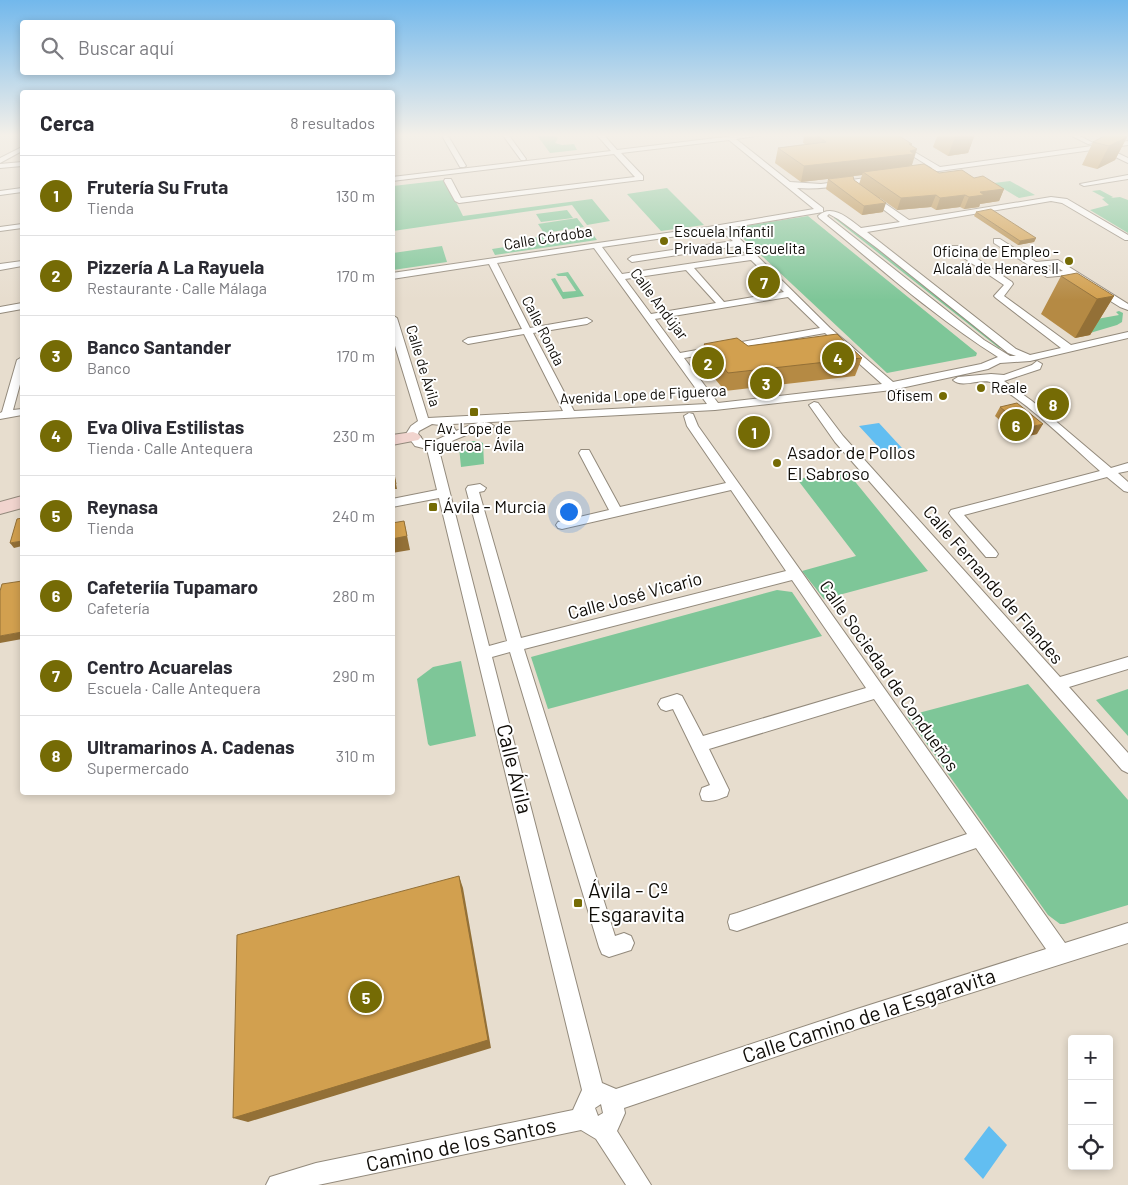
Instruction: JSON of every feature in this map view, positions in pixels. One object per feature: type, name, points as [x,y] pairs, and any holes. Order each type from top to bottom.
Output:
[{"type":"street","points":[[453,189],[459,201],[551,189]]},
{"type":"street","points":[[795,189],[824,211],[841,217],[1012,351],[1005,365]]},
{"type":"street","points":[[815,189],[812,195],[824,211]]},
{"type":"street","points":[[861,189],[907,223]]},
{"type":"street","points":[[0,193],[20,190]]},
{"type":"street","points":[[859,231],[1051,199],[1058,200],[1128,238]]},
{"type":"street","points":[[824,211],[822,216],[984,345],[1005,365],[1013,390]]},
{"type":"street","name":"Calle Córdoba","points":[[395,276],[824,211]]},
{"type":"street","points":[[0,229],[20,226]]},
{"type":"street","points":[[708,229],[730,234],[788,294],[876,375],[892,386]]},
{"type":"street","points":[[997,241],[1050,275],[1071,272],[1123,305],[1128,306]]},
{"type":"street","points":[[632,259],[739,243]]},
{"type":"street","name":"Calle Andújar","points":[[596,244],[715,407]]},
{"type":"street","points":[[955,248],[1009,284],[999,296],[1070,349]]},
{"type":"street","points":[[620,277],[752,257]]},
{"type":"street","name":"Calle Ronda","points":[[491,260],[570,414]]},
{"type":"street","points":[[0,267],[20,264]]},
{"type":"street","points":[[688,267],[722,305]]},
{"type":"street","points":[[650,317],[788,294]]},
{"type":"street","points":[[0,310],[20,306]]},
{"type":"street","points":[[468,341],[587,321]]},
{"type":"street","points":[[678,356],[827,330]]},
{"type":"street","name":"Calle de Ávila","points":[[395,331],[399,349],[424,422]]},
{"type":"street","name":"Avenida Lope de Figueroa","points":[[450,437],[480,426],[689,416],[814,405],[896,393],[1128,336]]},
{"type":"street","name":"Avenida Lope de Figueroa","points":[[440,422],[715,407],[969,375],[1005,365],[1128,344]]},
{"type":"street","points":[[984,345],[1009,354],[1005,365]]},
{"type":"street","points":[[20,366],[4,415],[20,412]]},
{"type":"street","points":[[969,375],[1013,390],[1128,488]]},
{"type":"street","name":"Calle Fernando de Flandes","points":[[814,405],[839,439],[1128,765]]},
{"type":"street","name":"Calle Sociedad de Condueños","points":[[689,416],[693,426],[795,574],[1062,955]]},
{"type":"street","points":[[395,440],[413,437],[423,444],[434,445],[443,442],[452,433],[450,427],[440,422],[424,422],[415,428],[413,437]]},
{"type":"street","name":"Calle Ávila","points":[[434,445],[433,450],[484,653],[602,1097]]},
{"type":"street","points":[[584,453],[616,512]]},
{"type":"street","points":[[991,554],[955,513],[1128,467]]},
{"type":"street","points":[[562,525],[734,485]]},
{"type":"street","name":"Calle Ávila","points":[[480,488],[472,489],[516,647],[608,947],[624,943]]},
{"type":"street","points":[[395,501],[444,493]]},
{"type":"street","points":[[0,508],[20,503]]},
{"type":"street","name":"Calle José Vicario","points":[[484,653],[516,647],[795,574]]},
{"type":"street","points":[[1056,685],[1128,663]]},
{"type":"street","points":[[698,745],[876,691]]},
{"type":"street","points":[[666,704],[677,701],[721,790],[708,794]]},
{"type":"street","points":[[737,922],[979,838]]},
{"type":"street","name":"Calle Camino de la Esgaravita","points":[[602,1097],[1128,933]]},
{"type":"street","points":[[602,1097],[590,1097],[585,1106],[594,1123],[639,1185]]},
{"type":"street","name":"Camino de los Santos","points":[[278,1185],[316,1174],[594,1123]]},
{"type":"green space","points":[[395,189],[450,189],[463,216],[592,199],[610,221],[587,225],[572,205],[395,231]]},
{"type":"green space","points":[[668,189],[704,225],[661,231],[627,194]]},
{"type":"green space","points":[[1004,189],[1025,189],[1035,195],[1019,198]]},
{"type":"green space","points":[[1100,190],[1113,197],[1111,198],[1120,197],[1128,200],[1128,233],[1090,210],[1109,205],[1102,199],[1105,198],[1092,191]]},
{"type":"green space","points":[[567,210],[573,218],[541,222],[536,214]]},
{"type":"green space","points":[[808,216],[977,353],[976,356],[887,373],[732,228]]},
{"type":"green space","points":[[577,218],[584,227],[544,233],[538,224]]},
{"type":"green space","points":[[834,218],[839,218],[1006,349],[999,348]]},
{"type":"green space","points":[[590,230],[597,240],[495,255],[492,249],[533,243],[531,238]]},
{"type":"green space","points":[[442,246],[447,262],[395,270],[395,253]]},
{"type":"green space","points":[[568,272],[584,296],[563,299],[551,279],[555,278],[563,292],[576,291],[566,276],[558,276],[556,274]]},
{"type":"green space","points":[[1116,312],[1123,313],[1122,322],[1090,333],[1075,323],[1119,315]]},
{"type":"green space","points":[[469,441],[483,443],[484,464],[461,467],[459,447],[462,443]]},
{"type":"green space","points":[[848,473],[928,571],[824,599],[802,571],[856,556],[797,479],[810,477],[813,480]]},
{"type":"green space","points":[[777,590],[792,592],[822,636],[548,709],[531,657]]},
{"type":"green space","points":[[461,661],[476,736],[430,746],[428,744],[417,679],[433,667]]},
{"type":"green space","points":[[1028,684],[1128,800],[1128,905],[1064,924],[1060,924],[1048,915],[907,716]]},
{"type":"green space","points":[[1128,689],[1128,736],[1096,700]]},
{"type":"water","points":[[879,423],[902,448],[883,452],[859,426]]},
{"type":"water","points":[[989,1126],[1007,1145],[983,1179],[964,1159]]},
{"type":"building","points":[[842,189],[867,189],[886,203],[864,206]]},
{"type":"building","points":[[888,189],[1002,189],[980,192],[984,195],[969,197],[965,195],[940,198],[936,195],[901,198]]},
{"type":"building","points":[[991,209],[1036,238],[1020,241],[976,212]]},
{"type":"building","points":[[1077,273],[1114,296],[1097,299],[1061,276]]},
{"type":"building","points":[[837,334],[862,358],[728,373],[704,344],[737,338],[748,346]]},
{"type":"building","points":[[1017,403],[1043,424],[1026,428],[1000,407]]},
{"type":"building","points":[[20,518],[20,541],[10,543],[17,519]]},
{"type":"building","points":[[404,521],[407,536],[395,538],[395,522]]},
{"type":"building","points":[[20,581],[20,632],[0,636],[0,591],[2,584]]},
{"type":"building","points":[[459,876],[488,1040],[233,1118],[237,935]]},
{"type":"place","name":"Escuela Infantil Privada La Escuelita","points":[[664,241]]},
{"type":"place","name":"Oficina de Empleo - Alcalá de Henares II","points":[[1069,261]]},
{"type":"place","name":"Centro Acuarelas","points":[[764,282]]},
{"type":"place","name":"Eva Oliva Estilistas","points":[[838,358]]},
{"type":"place","name":"Pizzería A La Rayuela","points":[[708,363]]},
{"type":"place","name":"Banco Santander","points":[[766,383]]},
{"type":"place","name":"Reale","points":[[981,388]]},
{"type":"place","name":"Ofisem","points":[[943,396]]},
{"type":"place","name":"Ultramarinos A. Cadenas","points":[[1053,404]]},
{"type":"place","name":"Av. Lope de Figueroa - Ávila","points":[[474,412]]},
{"type":"place","name":"Cafeteriía Tupamaro","points":[[1016,425]]},
{"type":"place","name":"Frutería Su Fruta","points":[[754,432]]},
{"type":"place","name":"Asador de Pollos El Sabroso","points":[[777,463]]},
{"type":"place","name":"Ávila - Murcia","points":[[433,507]]},
{"type":"place","name":"Ávila - Cº Esgaravita","points":[[578,903]]},
{"type":"place","name":"Reynasa","points":[[366,997]]}]
